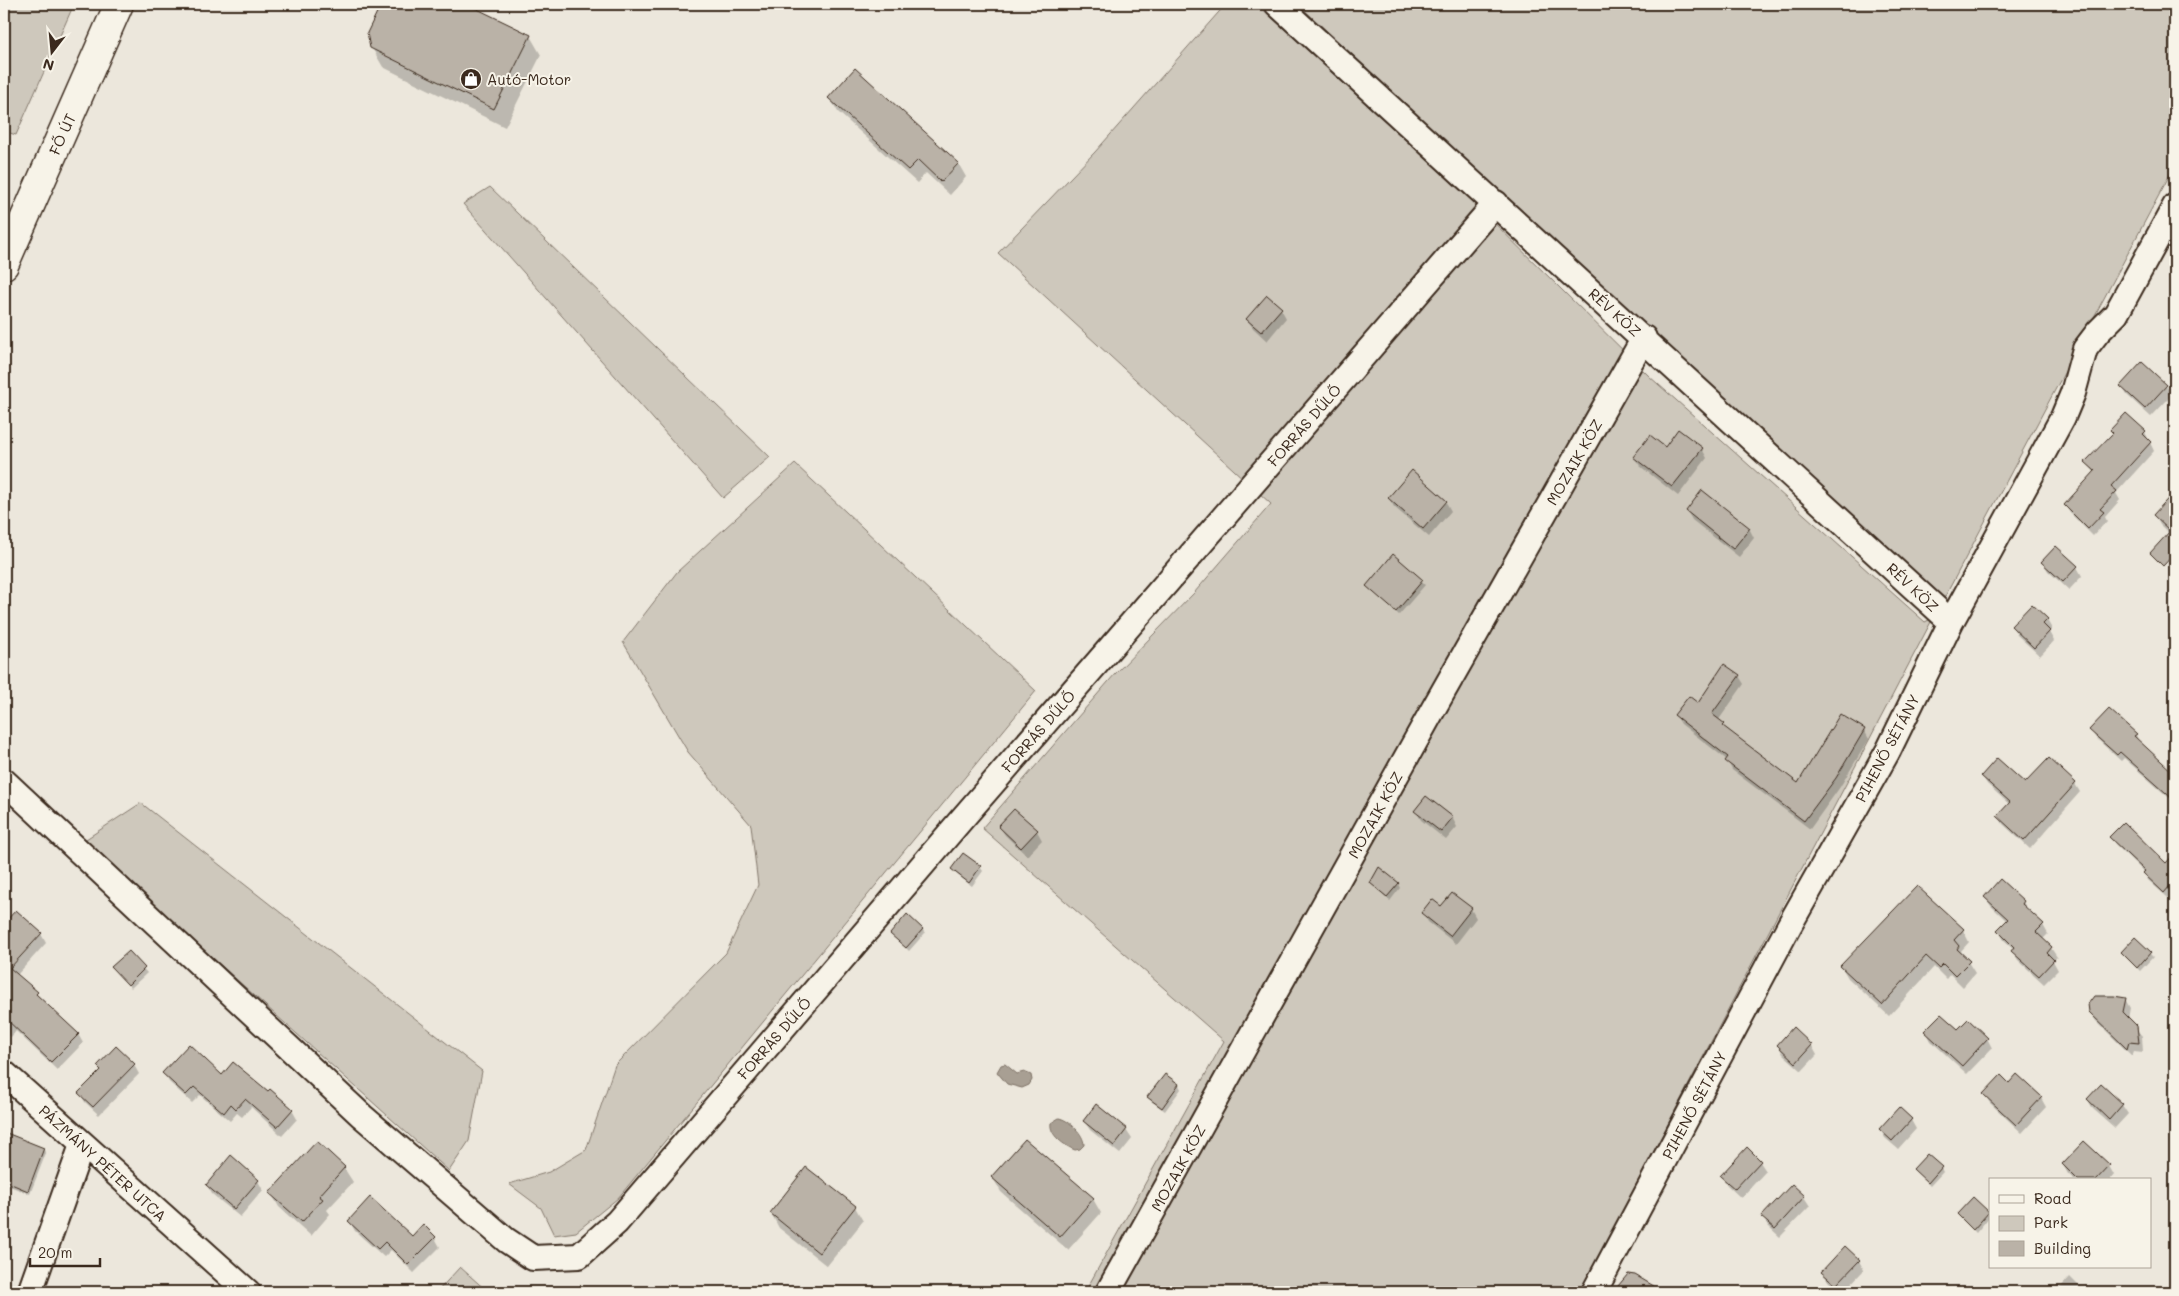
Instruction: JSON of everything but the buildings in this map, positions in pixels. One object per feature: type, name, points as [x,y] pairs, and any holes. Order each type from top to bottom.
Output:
[{"type":"main road","name":"FŐ ÚT","points":[[4,265],[120,4]]},
{"type":"street","name":"RÉV KÖZ","points":[[1278,4],[1644,338],[1951,622]]},
{"type":"street","name":"FORRÁS DŰLŐ","points":[[4,781],[362,1116],[506,1240],[533,1258],[579,1256],[617,1222],[974,805],[1496,203]]},
{"type":"street","name":"PIHENŐ SÉTÁNY","points":[[1594,1292],[1790,926],[1888,751],[1951,622],[2063,417],[2074,393],[2086,349],[2098,332],[2116,314],[2175,206]]},
{"type":"street","name":"MOZAIK KÖZ","points":[[1108,1292],[1435,706],[1644,338]]},
{"type":"street","name":"PÁZMÁNY PÉTER UTCA","points":[[4,1073],[248,1292]]},
{"type":"street","points":[[30,1292],[82,1145]]},
{"type":"green space","points":[[6,4],[74,4],[16,135],[4,131],[4,9]]},
{"type":"green space","points":[[1226,4],[1257,4],[1470,199],[1649,376],[1925,622],[1933,618],[1580,1292],[1085,1292],[1224,1041],[982,828],[1115,674],[1194,593],[1271,504],[998,253],[1095,152]]},
{"type":"green space","points":[[1298,4],[2175,4],[2175,165],[1941,604]]},
{"type":"green space","points":[[490,187],[770,457],[723,498],[463,204]]},
{"type":"green space","points":[[795,464],[1036,691],[618,1198],[576,1232],[554,1235],[541,1208],[509,1184],[549,1172],[586,1150],[615,1065],[726,953],[758,885],[751,825],[688,752],[623,642],[677,572]]},
{"type":"green space","points":[[141,803],[482,1071],[469,1141],[449,1171],[83,841]]},
{"type":"green space","points":[[460,1267],[488,1292],[437,1292]]},
{"type":"shaded area","points":[[1005,1064],[1017,1074],[1024,1072],[1031,1075],[1032,1080],[1029,1085],[1022,1088],[1007,1084],[997,1072],[1001,1065]]},
{"type":"shaded area","points":[[1059,1118],[1075,1128],[1082,1136],[1084,1145],[1080,1149],[1075,1150],[1062,1143],[1052,1132],[1051,1123]]},
{"type":"place","name":"Autó-Motor","points":[[471,79]]}]
